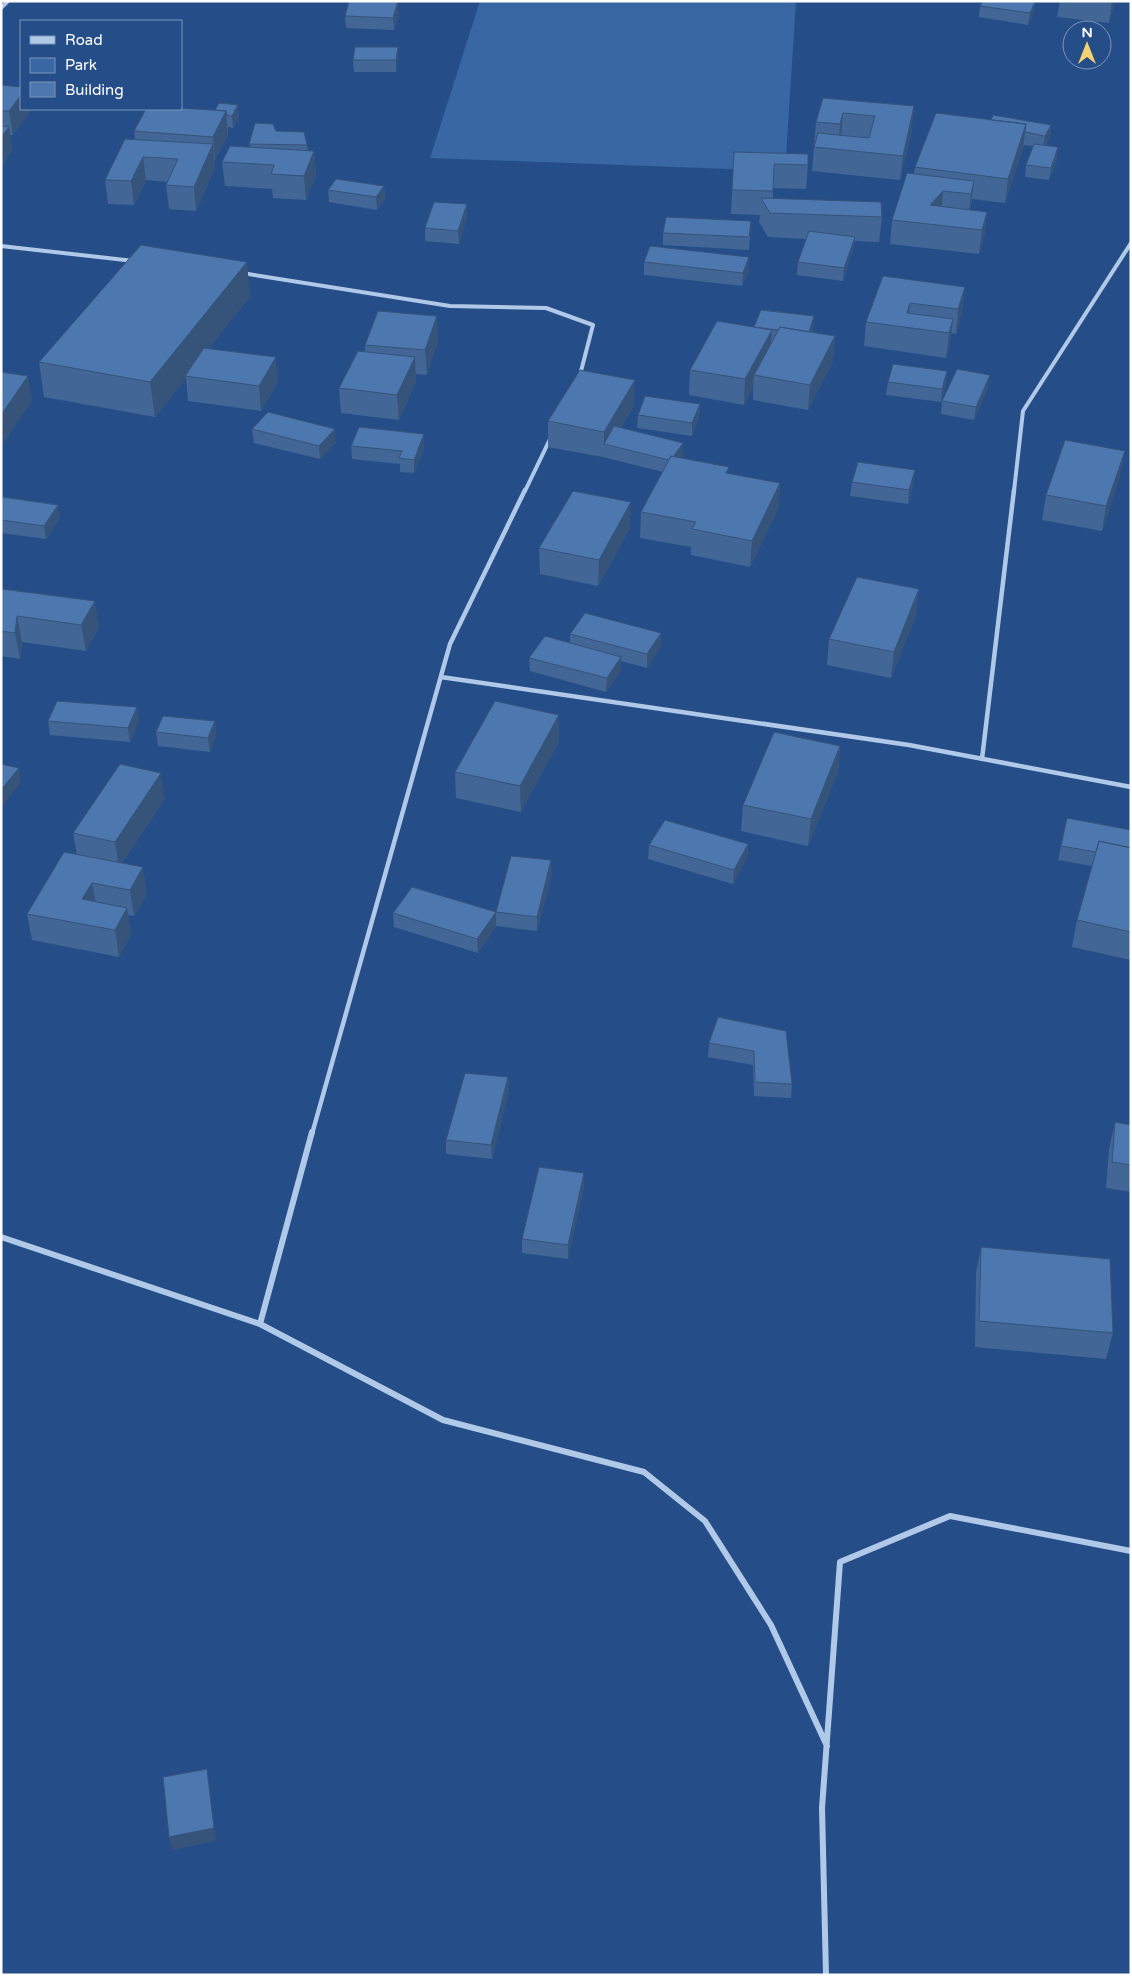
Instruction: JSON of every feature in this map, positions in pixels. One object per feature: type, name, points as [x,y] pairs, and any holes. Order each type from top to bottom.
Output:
[{"type":"street","points":[[1,8],[8,1]]},
{"type":"street","points":[[982,759],[1023,411],[1131,243]]},
{"type":"street","points":[[1,246],[136,261]]},
{"type":"street","points":[[233,272],[450,306],[546,308],[593,325],[579,379]]},
{"type":"street","points":[[260,1324],[348,1001],[450,644],[554,432]]},
{"type":"street","points":[[441,677],[899,743],[1131,787]]},
{"type":"street","points":[[1,1237],[260,1324],[443,1420],[644,1472],[705,1521],[771,1625],[827,1746]]},
{"type":"street","points":[[826,1975],[822,1808],[840,1562],[950,1516],[1131,1551]]},
{"type":"green space","points":[[480,1],[796,1],[785,171],[430,158]]},
{"type":"building","points":[[349,1],[398,1],[393,18],[345,16]]},
{"type":"building","points":[[983,1],[1035,2],[1030,13],[980,6]]},
{"type":"building","points":[[355,47],[398,47],[396,60],[353,60]]},
{"type":"building","points":[[1,85],[20,87],[20,96],[9,111],[1,111]]},
{"type":"building","points":[[823,98],[914,106],[903,156],[814,147],[818,133],[869,138],[875,116],[843,113],[840,124],[816,122]]},
{"type":"building","points":[[219,103],[238,105],[232,116],[227,115],[226,111],[215,110]]},
{"type":"building","points":[[182,108],[226,111],[213,137],[134,131],[145,110],[182,110]]},
{"type":"building","points":[[936,113],[1026,124],[1008,179],[915,167]]},
{"type":"building","points":[[993,115],[1051,125],[1045,136],[1025,132],[1026,124],[991,120]]},
{"type":"building","points":[[255,123],[273,124],[276,131],[304,132],[307,145],[249,144]]},
{"type":"building","points":[[1,126],[9,127],[1,137]]},
{"type":"building","points":[[125,139],[213,144],[194,187],[166,185],[178,159],[143,157],[131,181],[105,180]]},
{"type":"building","points":[[1034,144],[1058,147],[1051,168],[1026,165]]},
{"type":"building","points":[[230,146],[314,151],[304,176],[271,174],[274,165],[222,162]]},
{"type":"building","points":[[734,152],[808,154],[808,165],[774,164],[773,191],[732,190]]},
{"type":"building","points":[[907,173],[974,181],[971,194],[943,191],[930,205],[987,212],[982,230],[892,220]]},
{"type":"building","points":[[336,179],[384,186],[376,197],[328,190]]},
{"type":"building","points":[[761,198],[881,202],[882,217],[770,213]]},
{"type":"building","points":[[434,202],[467,204],[458,231],[425,228]]},
{"type":"building","points":[[666,217],[751,221],[749,237],[663,233]]},
{"type":"building","points":[[809,231],[855,237],[844,268],[798,262]]},
{"type":"building","points":[[141,245],[247,262],[150,382],[39,362]]},
{"type":"building","points":[[650,246],[749,257],[743,273],[644,262]]},
{"type":"building","points":[[883,276],[965,287],[958,309],[910,303],[907,313],[953,319],[949,333],[866,322]]},
{"type":"building","points":[[761,310],[814,316],[809,332],[780,327],[778,330],[754,327]]},
{"type":"building","points":[[378,311],[437,316],[425,350],[365,345]]},
{"type":"building","points":[[717,321],[772,330],[745,379],[690,370]]},
{"type":"building","points":[[780,327],[835,336],[810,385],[754,375]]},
{"type":"building","points":[[204,348],[276,357],[259,386],[185,376]]},
{"type":"building","points":[[358,351],[415,357],[397,395],[339,388]]},
{"type":"building","points":[[893,364],[947,371],[942,389],[888,382]]},
{"type":"building","points":[[957,369],[990,375],[976,407],[942,401]]},
{"type":"building","points":[[580,370],[635,380],[604,432],[548,421]]},
{"type":"building","points":[[1,372],[28,376],[1,415]]},
{"type":"building","points":[[645,396],[700,404],[692,423],[638,415]]},
{"type":"building","points":[[268,412],[335,429],[319,446],[252,429]]},
{"type":"building","points":[[614,426],[683,443],[669,460],[604,444]]},
{"type":"building","points":[[359,427],[424,434],[414,460],[399,458],[402,451],[351,446]]},
{"type":"building","points":[[1065,440],[1125,451],[1106,506],[1046,495]]},
{"type":"building","points":[[671,456],[729,467],[726,473],[780,483],[752,541],[692,529],[696,522],[641,512]]},
{"type":"building","points":[[858,462],[915,470],[909,490],[852,482]]},
{"type":"building","points":[[573,491],[631,502],[599,560],[539,548]]},
{"type":"building","points":[[3,497],[58,505],[44,526],[1,520],[1,499]]},
{"type":"building","points":[[857,577],[919,589],[894,652],[829,639]]},
{"type":"building","points":[[2,589],[95,601],[81,625],[17,616],[15,633],[1,631]]},
{"type":"building","points":[[585,613],[661,633],[647,654],[570,634]]},
{"type":"building","points":[[545,636],[621,657],[607,678],[529,658]]},
{"type":"building","points":[[57,701],[137,707],[128,728],[48,721]]},
{"type":"building","points":[[495,701],[559,715],[520,786],[455,772]]},
{"type":"building","points":[[163,716],[215,721],[208,738],[156,732]]},
{"type":"building","points":[[774,732],[840,746],[811,819],[743,805]]},
{"type":"building","points":[[1,764],[19,768],[1,790]]},
{"type":"building","points":[[120,764],[161,773],[115,842],[73,833]]},
{"type":"building","points":[[1067,818],[1131,830],[1131,848],[1099,841],[1096,852],[1061,846]]},
{"type":"building","points":[[665,820],[748,844],[734,870],[649,845]]},
{"type":"building","points":[[1099,841],[1131,848],[1131,932],[1077,920]]},
{"type":"building","points":[[64,852],[143,867],[130,890],[92,883],[82,899],[127,908],[115,930],[27,914]]},
{"type":"building","points":[[511,856],[551,860],[537,917],[496,912]]},
{"type":"building","points":[[412,887],[496,912],[477,939],[393,913]]},
{"type":"building","points":[[718,1017],[786,1031],[792,1084],[755,1082],[754,1051],[709,1043]]},
{"type":"building","points":[[465,1073],[508,1077],[491,1145],[446,1140]]},
{"type":"building","points":[[1115,1122],[1131,1125],[1131,1165],[1112,1162]]},
{"type":"building","points":[[539,1167],[584,1173],[568,1245],[522,1239]]},
{"type":"building","points":[[981,1247],[1110,1259],[1113,1333],[979,1321]]},
{"type":"building","points":[[207,1769],[214,1828],[169,1837],[163,1777]]}]
